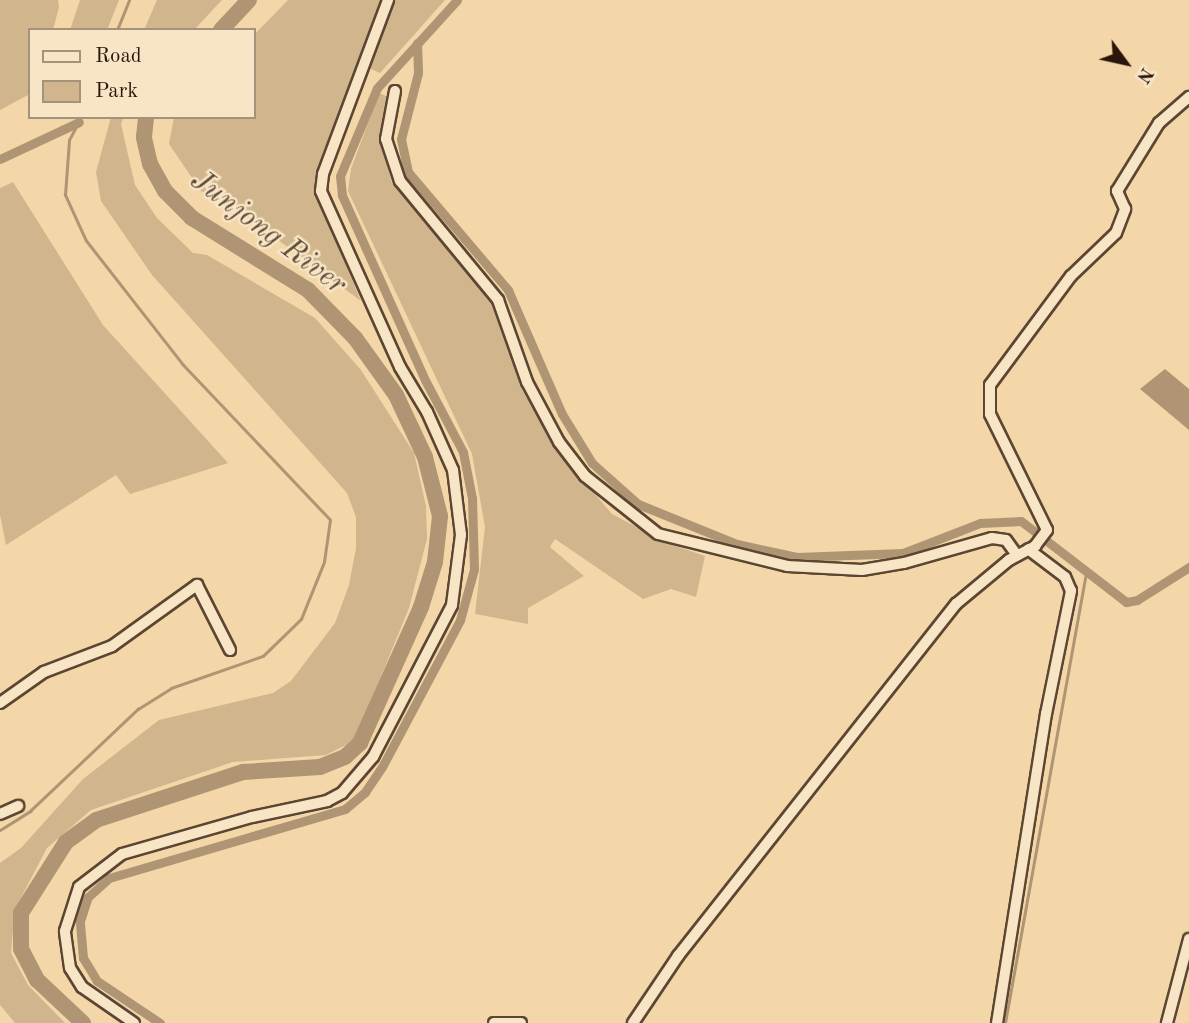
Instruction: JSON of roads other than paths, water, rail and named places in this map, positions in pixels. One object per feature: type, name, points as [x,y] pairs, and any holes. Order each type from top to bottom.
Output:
[{"type":"street","points":[[134,1023],[82,987],[70,968],[65,931],[79,887],[122,854],[252,817],[327,801],[342,793],[373,757],[452,605],[461,535],[453,470],[427,412],[400,367],[321,191],[323,174],[388,0]]},
{"type":"street","points":[[395,91],[386,139],[400,181],[498,300],[527,382],[559,442],[584,476],[659,534],[787,566],[862,570],[904,564],[992,538],[1006,540],[1017,555]]},
{"type":"street","points":[[633,1023],[678,956],[956,604],[1017,555],[1032,547],[1047,530],[990,414],[990,385],[1071,276],[1116,233],[1125,209],[1117,191],[1159,122],[1189,97]]},
{"type":"street","points":[[997,1023],[1046,714],[1071,591],[1065,578],[1032,547]]},
{"type":"street","points":[[0,703],[44,672],[112,646],[197,585],[230,650]]},
{"type":"street","points":[[0,814],[18,806]]},
{"type":"street","points":[[1167,1023],[1189,939]]},
{"type":"street","points":[[495,1023],[521,1023]]},
{"type":"waterway","points":[[118,28],[129,0]]},
{"type":"waterway","name":"Junjong River","points":[[223,28],[249,0]]},
{"type":"waterway","points":[[160,1023],[97,981],[83,958],[80,921],[88,897],[109,878],[345,809],[365,792],[382,767],[460,620],[474,569],[472,498],[463,452],[425,380],[342,195],[340,176],[377,88],[457,0]]},
{"type":"waterway","points":[[417,43],[418,73],[401,139],[408,172],[508,290],[562,414],[592,463],[638,504],[737,544],[797,557],[903,553],[980,523],[1021,521],[1126,602],[1137,600],[1189,567]]},
{"type":"waterway","points":[[0,830],[30,811],[138,709],[171,688],[263,656],[301,619],[324,562],[330,520],[183,365],[86,241],[65,195],[69,140],[80,119]]},
{"type":"waterway","name":"Junjong River","points":[[83,1023],[37,980],[21,949],[21,913],[66,842],[96,820],[243,772],[320,767],[345,757],[360,743],[421,607],[435,562],[440,516],[425,457],[396,395],[355,338],[308,290],[192,218],[165,191],[150,164],[144,137],[146,119]]},
{"type":"waterway","points":[[0,159],[79,122]]},
{"type":"waterway","points":[[1005,1023],[1086,573]]}]
